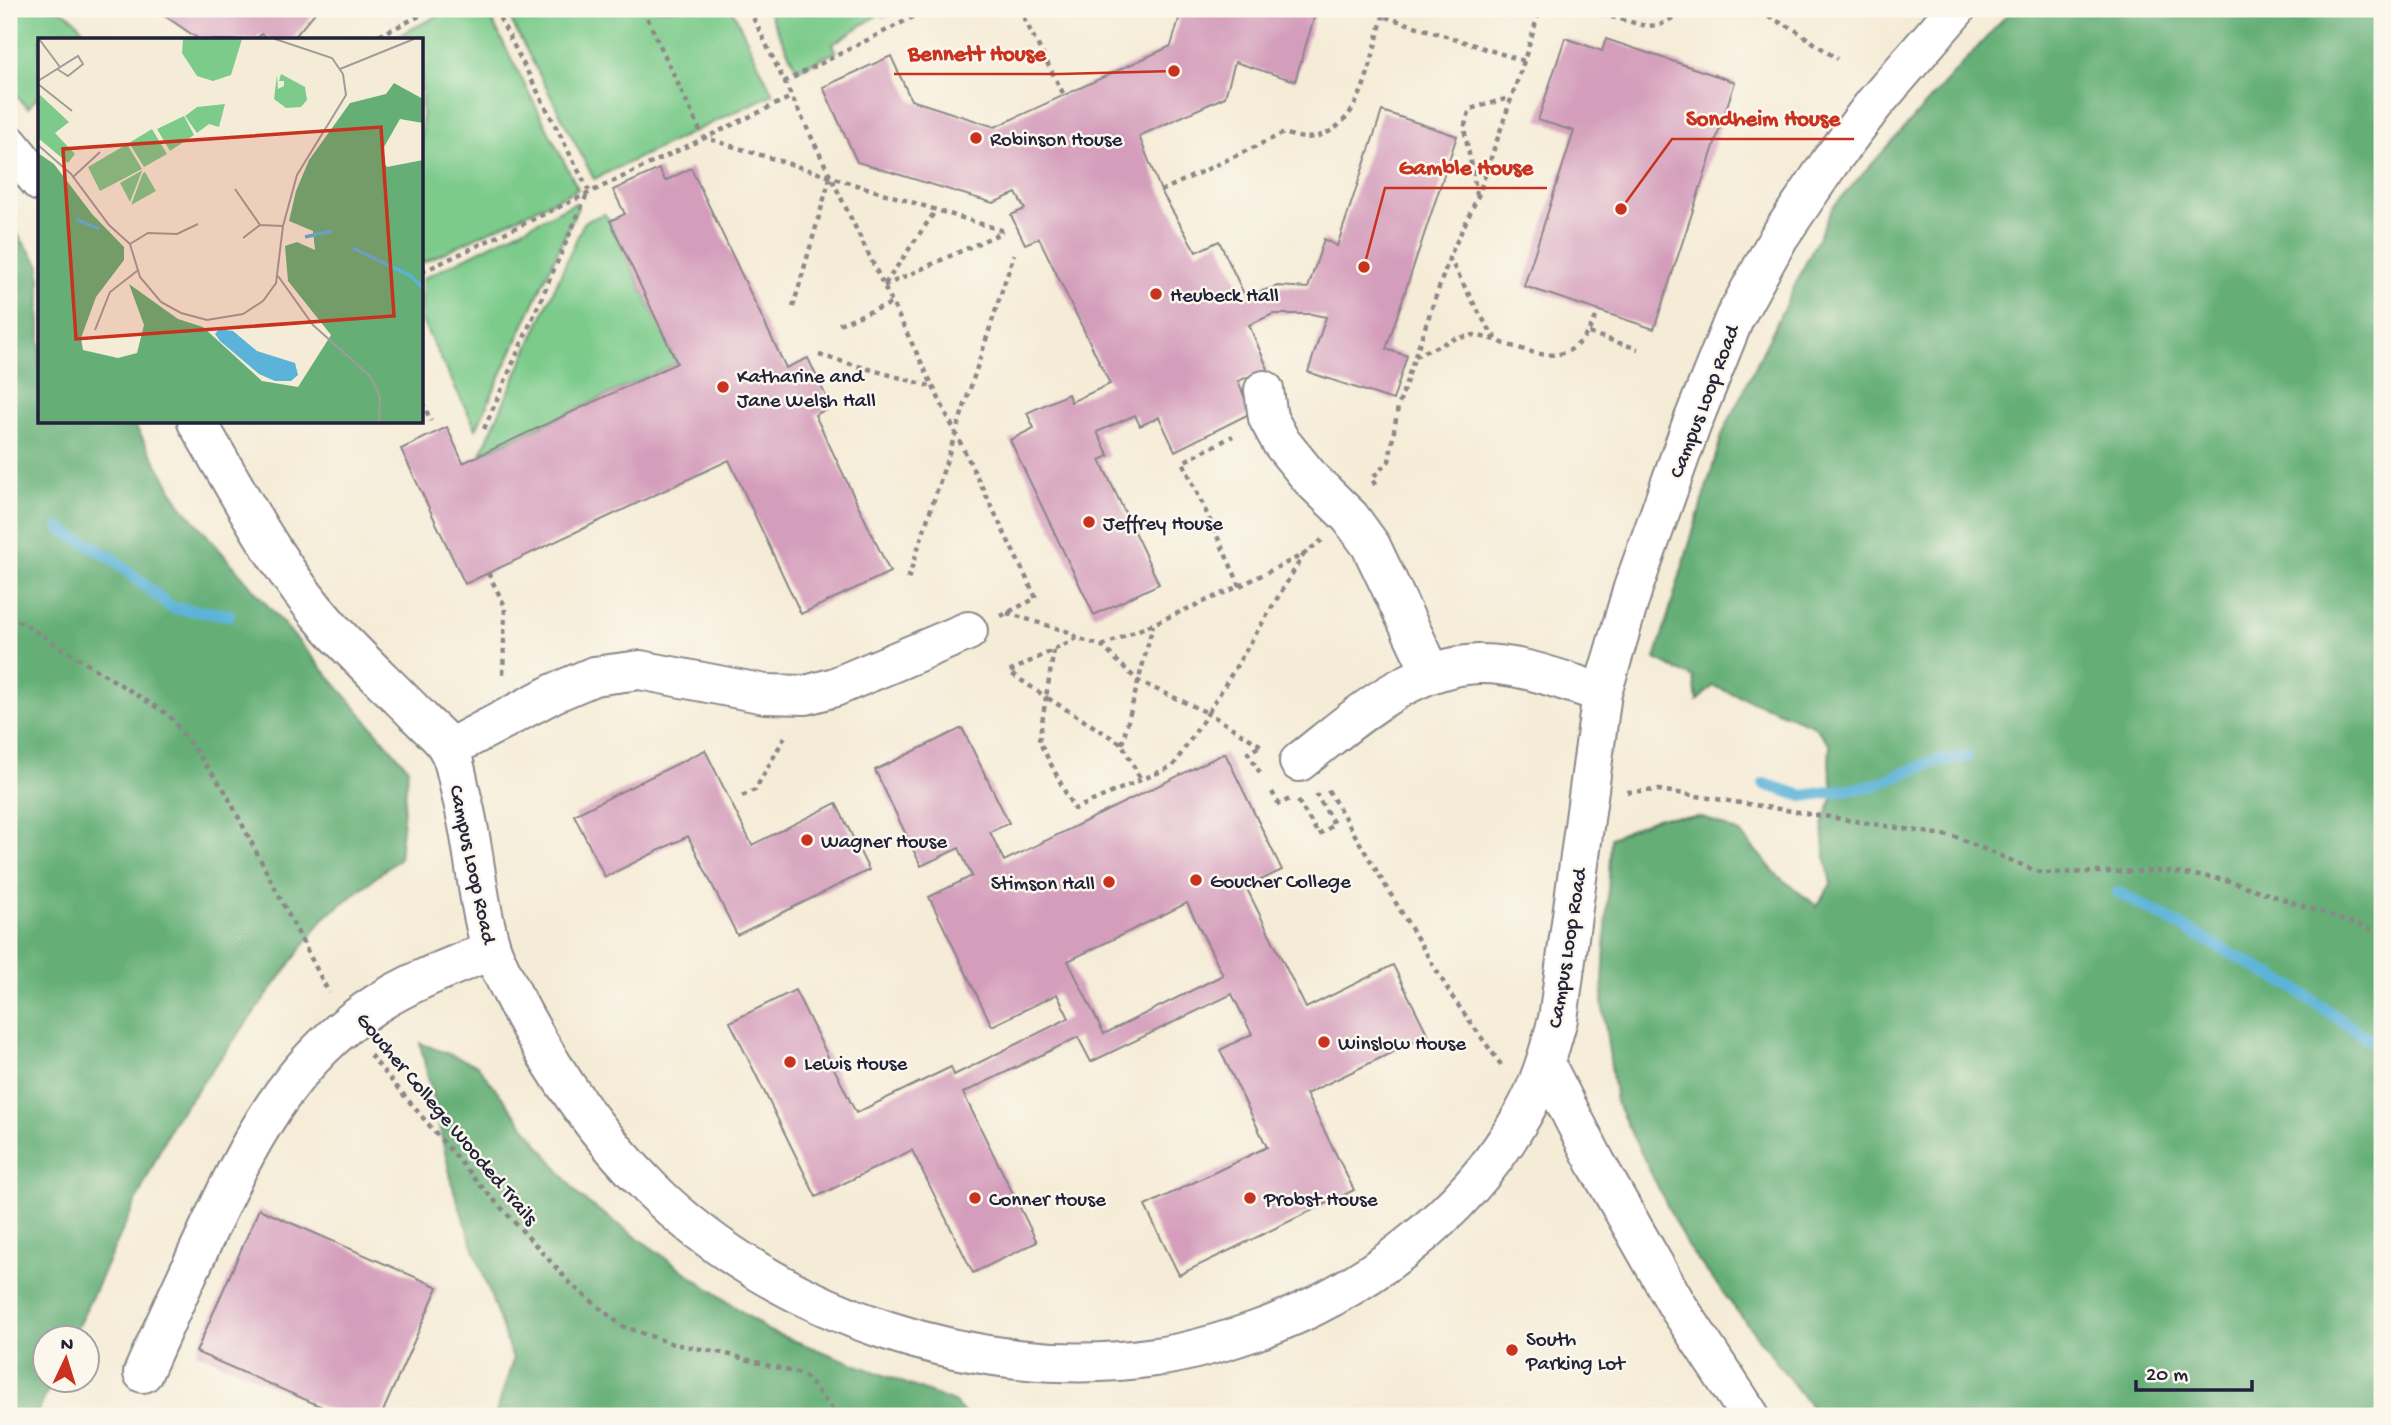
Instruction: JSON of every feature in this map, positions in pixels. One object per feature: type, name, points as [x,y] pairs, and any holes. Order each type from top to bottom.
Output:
[{"type":"street","name":"Campus Loop Road","points":[[198,424],[278,560],[302,593],[331,628],[448,749],[467,819],[492,950],[529,1024],[574,1098],[607,1141],[655,1193],[699,1230],[743,1261],[795,1292],[846,1315],[935,1343],[986,1355],[1094,1362],[1153,1358],[1204,1348],[1260,1329],[1337,1293],[1416,1240],[1474,1183],[1525,1112],[1545,1063],[1558,1019],[1602,693],[1633,587],[1691,426],[1734,319],[1779,237],[1874,104],[1956,9]]},
{"type":"street","points":[[9,144],[38,180]]},
{"type":"street","points":[[1266,404],[1280,442],[1311,479],[1350,517],[1371,546],[1432,672]]},
{"type":"street","points":[[448,749],[554,693],[594,676],[640,670],[765,694],[806,695],[835,687],[968,631]]},
{"type":"street","points":[[1299,762],[1380,700],[1432,672],[1479,664],[1529,670],[1602,693]]},
{"type":"street","points":[[143,1373],[232,1177],[280,1094],[313,1056],[346,1026],[375,1005],[408,986],[492,950]]},
{"type":"street","points":[[1545,1063],[1596,1163],[1677,1305],[1750,1416]]},
{"type":"path","points":[[374,38],[434,9]]},
{"type":"path","points":[[495,9],[589,191]]},
{"type":"path","points":[[643,9],[703,137],[1004,231],[884,286]]},
{"type":"path","points":[[749,9],[1036,598],[968,631]]},
{"type":"path","points":[[784,82],[929,9]]},
{"type":"path","points":[[1019,9],[1064,95]]},
{"type":"path","points":[[1364,9],[1524,61]]},
{"type":"path","points":[[1161,191],[1284,133],[1304,138],[1328,133],[1344,121],[1360,97],[1385,9]]},
{"type":"path","points":[[1378,491],[1372,478],[1389,461],[1398,407],[1415,356],[1449,258],[1478,196],[1540,9]]},
{"type":"path","points":[[1582,9],[1646,26],[1660,24],[1689,9]]},
{"type":"path","points":[[1729,9],[1762,14],[1813,41],[1837,60]]},
{"type":"path","points":[[424,271],[791,97]]},
{"type":"path","points":[[1478,196],[1464,128],[1470,109],[1509,98]]},
{"type":"path","points":[[793,307],[830,177]]},
{"type":"path","points":[[484,429],[589,191]]},
{"type":"path","points":[[884,286],[936,210]]},
{"type":"path","points":[[908,579],[1014,254]]},
{"type":"path","points":[[1449,258],[1497,340]]},
{"type":"path","points":[[839,324],[892,303]]},
{"type":"path","points":[[1415,356],[1454,339],[1474,335],[1497,340],[1540,356],[1557,355],[1570,350],[1589,333],[1599,311]]},
{"type":"path","points":[[1589,333],[1639,349]]},
{"type":"path","points":[[820,355],[933,387]]},
{"type":"path","points":[[1241,586],[1183,462],[1266,404]]},
{"type":"path","points":[[424,406],[431,421]]},
{"type":"path","points":[[1102,646],[1241,586],[1304,554],[1330,534]]},
{"type":"path","points":[[1055,649],[1039,741],[1074,809],[1173,765],[1208,713],[1304,554]]},
{"type":"path","points":[[488,573],[505,606],[503,687]]},
{"type":"path","points":[[1006,613],[1072,633],[1077,638],[1102,646],[1138,681],[1208,713],[1261,746],[1248,753],[1279,804],[1296,796],[1319,835],[1334,824],[1315,792],[1326,786],[1452,998],[1502,1066]]},
{"type":"path","name":"Goucher College Wooded Trails","points":[[9,615],[169,715],[225,791],[346,1026],[473,1177],[572,1285],[622,1326],[673,1344],[723,1353],[804,1375],[838,1416]]},
{"type":"path","points":[[1122,744],[1153,624]]},
{"type":"path","points":[[1077,638],[1009,672],[1122,744],[1141,780]]},
{"type":"path","points":[[742,796],[755,790],[790,728]]},
{"type":"path","points":[[1588,795],[1659,790],[1956,837],[2041,873],[2166,871],[2227,880],[2382,933]]},
{"type":"green space","points":[[47,8],[73,18],[88,38],[38,38],[38,96],[28,108],[9,88],[9,9]]},
{"type":"green space","points":[[452,9],[486,9],[578,189],[424,262],[424,38],[393,38]]},
{"type":"green space","points":[[505,9],[732,9],[773,94],[594,179]]},
{"type":"green space","points":[[767,9],[901,9],[884,17],[881,13],[833,44],[836,52],[797,70]]},
{"type":"green space","points":[[2012,9],[2382,9],[2382,1416],[1818,1416],[1687,1246],[1616,1102],[1602,1002],[1611,838],[1659,817],[1703,817],[1740,833],[1778,876],[1817,906],[1831,884],[1823,825],[1834,793],[1829,766],[1830,744],[1813,725],[1713,686],[1697,701],[1694,678],[1655,659],[1722,435],[1833,207]]},
{"type":"green space","points":[[575,203],[578,207],[476,429],[424,325],[424,278]]},
{"type":"green space","points":[[604,214],[610,221],[677,363],[481,454],[584,222]]},
{"type":"green space","points":[[9,223],[38,262],[38,424],[134,424],[180,504],[408,768],[399,859],[324,918],[172,1124],[79,1324],[32,1324],[32,1394],[46,1394],[36,1416],[9,1416]]},
{"type":"green space","points":[[420,1043],[477,1065],[580,1197],[769,1331],[954,1402],[967,1416],[495,1416],[513,1360],[454,1191]]},
{"type":"building","points":[[155,9],[318,9],[294,38],[268,38],[261,34],[258,38],[197,38]]},
{"type":"building","points":[[1182,9],[1297,9],[1315,15],[1295,81],[1235,62],[1225,97],[1139,136],[1161,191],[1196,252],[1219,241],[1245,296],[1278,286],[1308,288],[1324,239],[1337,246],[1382,111],[1457,136],[1386,349],[1407,356],[1393,400],[1308,372],[1326,317],[1311,314],[1273,314],[1249,325],[1268,369],[1238,381],[1251,413],[1175,451],[1159,417],[1140,426],[1135,415],[1097,432],[1109,456],[1100,460],[1159,584],[1094,615],[1010,440],[1034,428],[1027,413],[1068,394],[1071,402],[1110,384],[1039,238],[1025,244],[1011,215],[1025,209],[1016,193],[993,203],[857,162],[823,87],[891,56],[911,100],[995,127],[1171,46]]},
{"type":"building","points":[[1565,38],[1602,51],[1606,39],[1735,82],[1654,329],[1524,286],[1574,131],[1538,120]]},
{"type":"building","name":"Katharine and Jane Welsh Hall","points":[[691,168],[786,368],[808,358],[831,407],[815,415],[890,572],[801,614],[729,460],[465,584],[401,449],[447,427],[463,463],[677,363],[610,221],[625,214],[613,190],[659,169],[665,181]]},
{"type":"building","points":[[962,728],[1009,823],[990,832],[1004,861],[1225,753],[1282,870],[1246,887],[1306,1008],[1393,965],[1428,1035],[1306,1094],[1354,1190],[1179,1275],[1145,1206],[1267,1147],[1220,1050],[1252,1034],[1232,994],[1091,1062],[1078,1037],[963,1093],[1037,1242],[973,1273],[912,1150],[816,1197],[730,1022],[795,990],[856,1113],[951,1067],[954,1075],[1069,1018],[1057,994],[992,1026],[929,897],[972,876],[959,848],[921,866],[875,770]],"holes":[[[1187,903],[1223,975],[1104,1034],[1068,961]]]},
{"type":"building","name":"Wagner House","points":[[705,750],[752,845],[836,803],[869,870],[737,935],[688,836],[605,877],[574,815]]},
{"type":"building","points":[[259,1209],[438,1287],[381,1416],[343,1416],[196,1352]]},
{"type":"waterway","points":[[59,528],[112,558],[172,608],[229,615]]},
{"type":"waterway","points":[[1764,784],[1803,796],[1872,786],[1932,762],[1967,757]]},
{"type":"waterway","points":[[2118,892],[2291,986],[2382,1048]]},
{"type":"place","name":"Bennett House","points":[[1174,71]]},
{"type":"place","name":"Robinson House","points":[[976,138]]},
{"type":"place","name":"Sondheim House","points":[[1621,209]]},
{"type":"place","name":"Gamble House","points":[[1364,267]]},
{"type":"place","name":"Heubeck Hall","points":[[1156,294]]},
{"type":"place","name":"Katharine and Jane Welsh Hall","points":[[723,387]]},
{"type":"place","name":"Jeffrey House","points":[[1089,522]]},
{"type":"place","name":"Wagner House","points":[[807,840]]},
{"type":"place","name":"Goucher College","points":[[1196,880]]},
{"type":"place","name":"Stimson Hall","points":[[1109,882]]},
{"type":"place","name":"Winslow House","points":[[1324,1042]]},
{"type":"place","name":"Lewis House","points":[[790,1062]]},
{"type":"place","name":"Conner House","points":[[975,1198]]},
{"type":"place","name":"Probst House","points":[[1250,1198]]},
{"type":"place","name":"South Parking Lot","points":[[1512,1350]]}]
